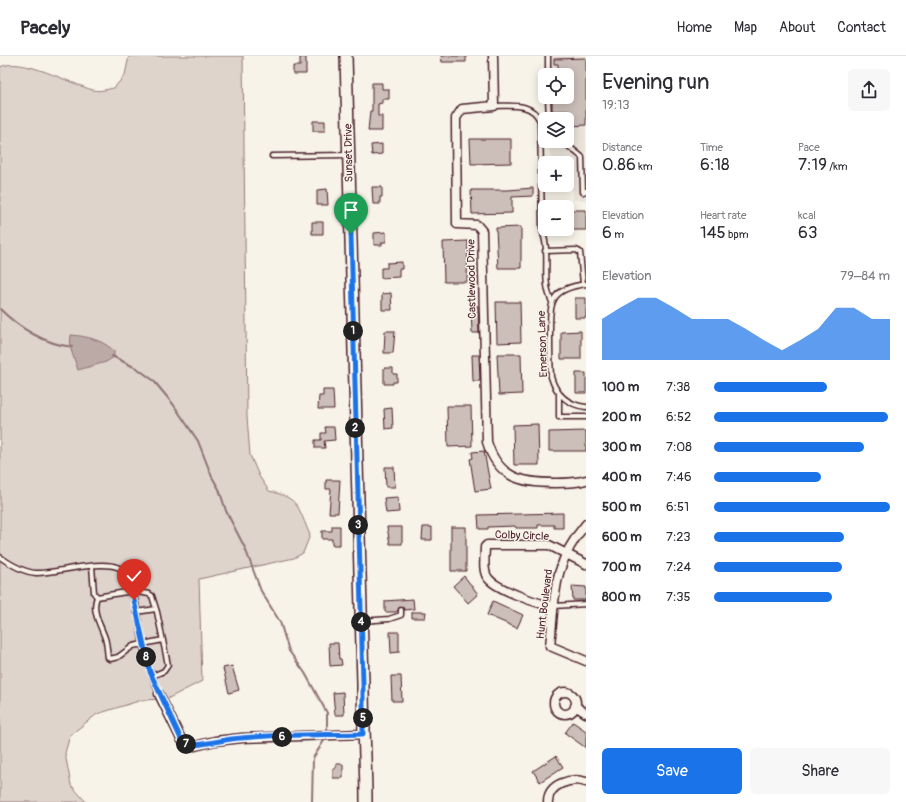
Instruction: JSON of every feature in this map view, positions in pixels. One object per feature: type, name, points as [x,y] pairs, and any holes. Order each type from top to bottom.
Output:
[{"type":"street","name":"Sunset Drive","points":[[346,56],[366,802]]},
{"type":"street","points":[[493,56],[494,106]]},
{"type":"street","name":"Castlewood Drive","points":[[494,106],[462,110],[456,118],[457,224],[477,225],[482,231],[487,442],[490,451],[499,466],[505,472],[521,481],[532,483],[577,483],[586,480]]},
{"type":"street","name":"Castlewood Drive","points":[[577,483],[586,486]]},
{"type":"street","name":"Hunt Boulevard","points":[[586,524],[565,553],[557,578],[550,646],[586,661]]},
{"type":"street","name":"Colby Circle","points":[[554,606],[530,601],[493,582],[485,573],[485,548],[488,545],[549,545],[565,553]]},
{"type":"street","points":[[565,553],[586,564]]},
{"type":"street","points":[[159,694],[181,739],[186,745],[195,746],[215,741],[242,738],[363,734]]},
{"type":"street","points":[[576,706],[586,713]]},
{"type":"street","points":[[548,802],[548,797],[556,786],[567,782],[586,782]]},
{"type":"lane","points":[[548,56],[548,68]]},
{"type":"lane","points":[[494,106],[528,107],[538,115],[540,121],[542,226],[545,251],[546,284],[552,302]]},
{"type":"lane","points":[[570,148],[582,158],[583,192],[586,192]]},
{"type":"lane","points":[[272,156],[348,155]]},
{"type":"lane","points":[[545,251],[576,250],[580,252],[584,284]]},
{"type":"lane","name":"Emerson Lane","points":[[559,393],[554,387],[551,377],[550,306],[561,291],[571,286],[584,284]]},
{"type":"lane","points":[[559,393],[570,403],[586,407]]},
{"type":"lane","points":[[559,393],[559,417],[586,417]]},
{"type":"lane","points":[[0,558],[10,564],[36,573],[92,566],[117,565],[126,574],[132,591],[143,644],[159,694]]},
{"type":"lane","points":[[92,566],[94,593],[97,597],[96,604],[98,622],[105,638],[108,658],[113,658],[128,648],[163,640]]},
{"type":"lane","points":[[97,597],[132,591],[149,594],[152,596],[168,665],[164,671],[152,676]]},
{"type":"lane","points":[[554,606],[586,604]]},
{"type":"lane","points":[[136,612],[156,609]]},
{"type":"lane","points":[[361,621],[389,619],[400,615],[401,610]]},
{"type":"shaded area","points":[[129,56],[243,56],[247,417],[250,455],[259,476],[269,491],[287,497],[297,506],[310,535],[303,553],[294,558],[199,579],[202,681],[167,699],[142,700],[97,714],[70,735],[65,753],[71,785],[86,802],[0,802],[0,67],[21,65],[46,72],[95,91],[101,91],[114,88],[125,75]]},
{"type":"shaded area","points":[[546,56],[586,56],[586,200],[573,200],[574,156],[551,156],[549,148],[574,148],[574,112],[546,112],[547,104],[574,104],[574,68],[546,68]]},
{"type":"shaded area","points":[[71,335],[82,336],[100,341],[114,351],[114,357],[106,362],[78,370],[70,347]]},
{"type":"building","points":[[441,56],[466,56],[466,62],[442,62]]},
{"type":"building","points":[[300,57],[306,57],[306,74],[293,74],[293,66],[300,66]]},
{"type":"building","points":[[586,58],[586,125],[574,126],[574,112],[552,111],[552,104],[574,104],[574,68],[558,68],[558,64],[554,64],[554,59]]},
{"type":"building","points":[[372,83],[382,83],[382,89],[389,89],[389,99],[382,99],[382,103],[378,104],[378,116],[382,116],[382,131],[368,131],[370,111],[372,111]]},
{"type":"building","points":[[313,121],[325,121],[325,131],[313,131]]},
{"type":"building","points":[[470,139],[511,139],[511,163],[471,164]]},
{"type":"building","points":[[382,144],[382,154],[372,155],[371,145]]},
{"type":"building","points":[[372,187],[382,187],[380,204],[373,204]]},
{"type":"building","points":[[533,188],[533,196],[512,197],[512,213],[472,214],[471,190]]},
{"type":"building","points":[[327,189],[328,205],[317,205],[317,190]]},
{"type":"building","points":[[574,210],[586,210],[586,230],[574,230]]},
{"type":"building","points":[[312,222],[323,222],[323,234],[312,234]]},
{"type":"building","points":[[521,227],[521,268],[498,268],[496,228]]},
{"type":"building","points":[[386,232],[386,242],[382,242],[382,245],[374,245],[374,233]]},
{"type":"building","points":[[468,241],[467,282],[444,282],[443,242]]},
{"type":"building","points":[[402,262],[402,269],[399,269],[399,277],[381,278],[381,268],[387,268],[387,263]]},
{"type":"building","points":[[391,293],[392,310],[382,310],[382,294]]},
{"type":"building","points":[[575,298],[586,298],[586,318],[575,318]]},
{"type":"building","points":[[496,302],[520,302],[521,342],[497,343]]},
{"type":"building","points":[[471,306],[478,306],[479,333],[472,333]]},
{"type":"building","points":[[385,331],[395,331],[393,353],[384,353]]},
{"type":"building","points":[[581,331],[581,359],[561,359],[561,332]]},
{"type":"building","points":[[497,354],[521,354],[522,394],[499,395]]},
{"type":"building","points":[[472,355],[479,355],[480,381],[473,381]]},
{"type":"building","points":[[384,368],[393,368],[393,374],[397,374],[397,382],[393,382],[393,384],[384,384]]},
{"type":"building","points":[[576,373],[586,373],[586,393],[576,393]]},
{"type":"building","points":[[323,390],[333,390],[334,409],[318,409],[319,396],[323,396]]},
{"type":"building","points":[[447,406],[471,406],[472,446],[448,447]]},
{"type":"building","points":[[392,408],[393,428],[385,429],[384,409]]},
{"type":"building","points":[[538,424],[539,465],[514,465],[513,425]]},
{"type":"building","points":[[325,427],[334,427],[335,440],[324,441],[325,448],[315,448],[315,440],[321,440],[321,433],[326,433]]},
{"type":"building","points":[[586,431],[586,451],[549,451],[549,432]]},
{"type":"building","points":[[484,451],[491,489],[475,491],[470,459],[473,458],[472,452]]},
{"type":"building","points":[[385,467],[394,467],[395,487],[386,487]]},
{"type":"building","points":[[326,480],[340,480],[338,513],[329,513],[331,489],[326,489]]},
{"type":"building","points":[[398,497],[399,512],[386,513],[384,498]]},
{"type":"building","points":[[563,513],[563,528],[554,528],[554,525],[538,525],[538,528],[516,528],[515,526],[488,527],[488,529],[479,529],[478,515]]},
{"type":"building","points":[[332,526],[340,526],[340,545],[332,545],[332,539],[322,539],[322,531],[332,531]]},
{"type":"building","points":[[387,527],[402,527],[402,544],[390,544]]},
{"type":"building","points":[[423,527],[432,527],[432,540],[422,540]]},
{"type":"building","points":[[451,527],[466,527],[466,571],[451,571]]},
{"type":"building","points":[[464,576],[478,594],[468,603],[453,586]]},
{"type":"building","points":[[572,586],[586,587],[586,600],[573,600]]},
{"type":"building","points":[[413,599],[414,609],[404,610],[401,607],[396,612],[385,612],[385,601]]},
{"type":"building","points":[[493,601],[523,615],[517,628],[487,615]]},
{"type":"building","points":[[412,612],[426,612],[425,618],[412,618]]},
{"type":"building","points":[[390,632],[399,632],[399,652],[391,653]]},
{"type":"building","points":[[329,643],[338,643],[339,659],[341,659],[342,665],[330,666]]},
{"type":"building","points":[[232,666],[239,690],[229,693],[223,668]]},
{"type":"building","points":[[391,676],[401,676],[402,701],[392,701]]},
{"type":"building","points":[[343,692],[344,715],[335,715],[333,693]]},
{"type":"building","points":[[573,722],[586,731],[586,748],[565,733]]},
{"type":"building","points":[[556,756],[563,767],[540,782],[533,771]]},
{"type":"building","points":[[336,764],[343,764],[343,778],[333,778],[333,768],[336,768]]},
{"type":"waterway","points":[[0,309],[15,323],[42,339],[72,347]]},
{"type":"waterway","points":[[112,356],[138,369],[153,380],[173,404],[198,441],[212,477],[219,489],[226,511],[245,548],[261,591],[280,622],[289,651],[305,673],[327,713],[327,729]]},
{"type":"waterway","points":[[312,802],[313,758],[325,739]]},
{"type":"route","points":[[134,600],[150,672],[181,739],[186,745],[195,746],[215,741],[242,738],[363,734],[363,683],[351,234]]}]
